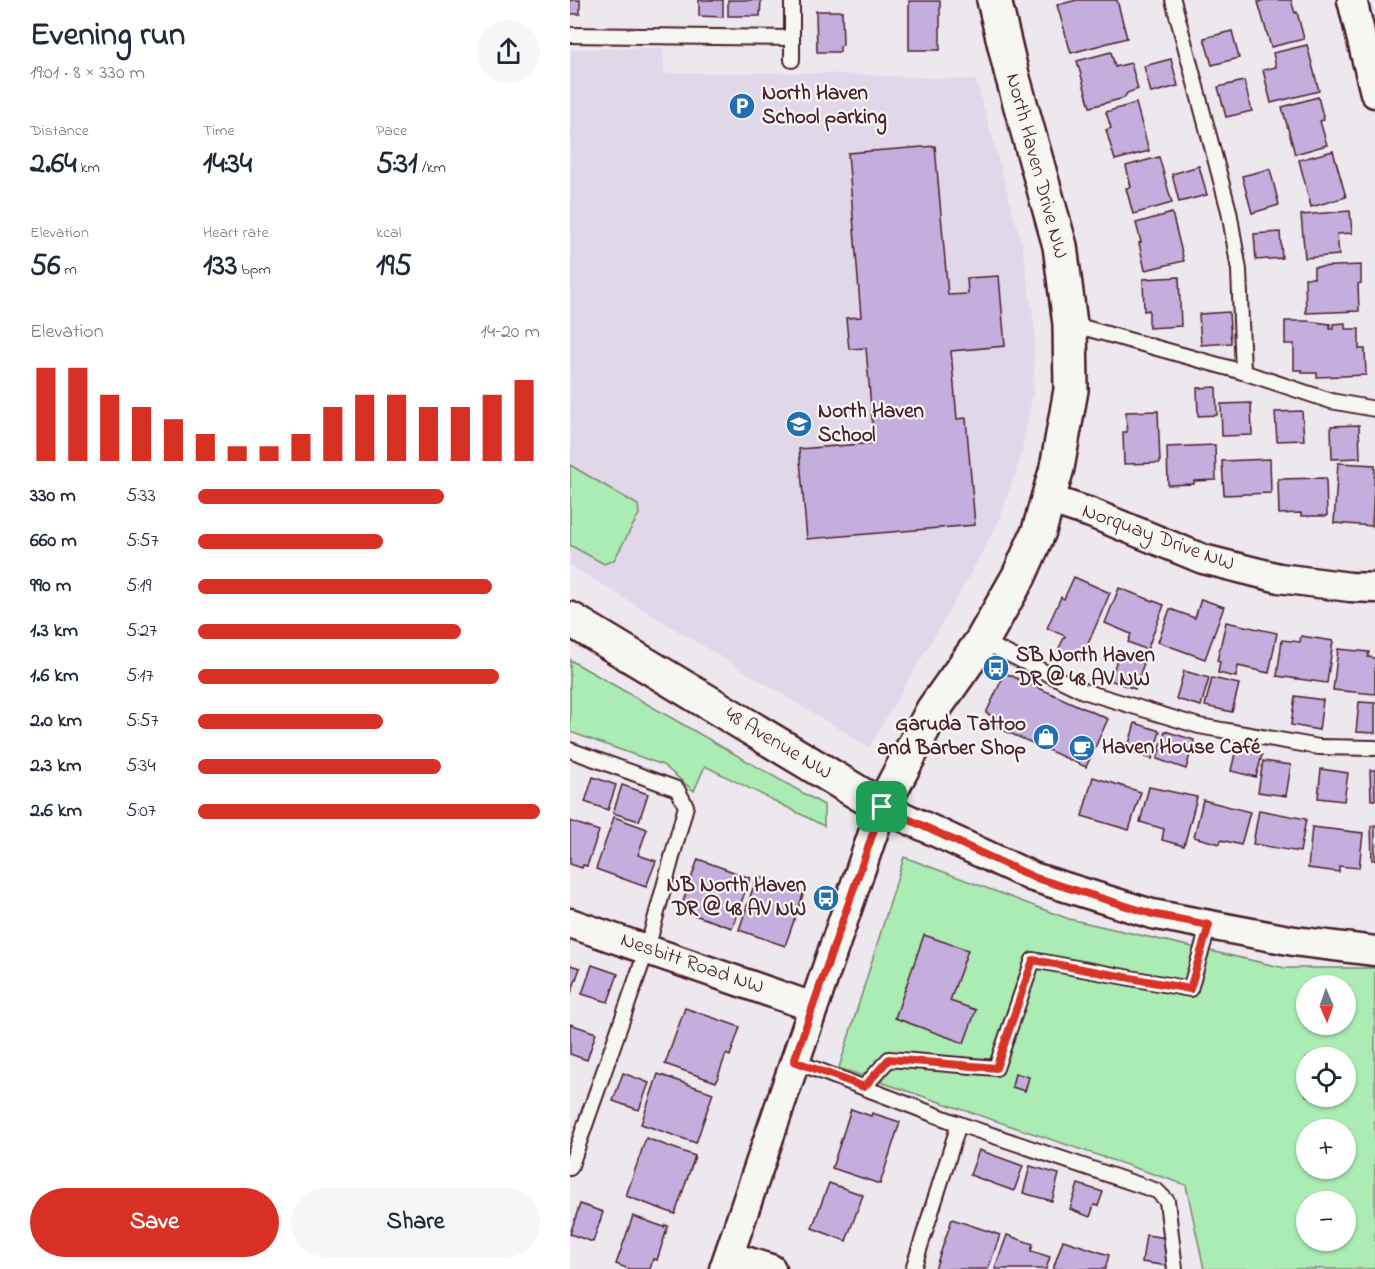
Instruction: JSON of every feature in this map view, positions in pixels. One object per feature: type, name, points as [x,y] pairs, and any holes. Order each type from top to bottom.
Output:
[{"type":"street","name":"North Haven Drive NW","points":[[727,1263],[882,807],[933,710],[982,641],[1019,576],[1039,531],[1057,468],[1071,390],[1070,324],[1060,246],[1011,71],[994,0]]},
{"type":"street","points":[[1352,0],[1375,93]]},
{"type":"street","name":"Norquay Drive NW","points":[[1048,499],[1091,513],[1203,559],[1279,578],[1375,588]]},
{"type":"street","name":"48 Avenue NW","points":[[570,619],[882,807],[1033,877],[1152,914],[1294,941],[1375,951]]},
{"type":"street","name":"Nesbitt Road NW","points":[[570,923],[813,1006]]},
{"type":"street","points":[[727,1263],[771,1269]]},
{"type":"lane","points":[[792,0],[792,60]]},
{"type":"lane","points":[[1173,0],[1229,211],[1239,270],[1243,372]]},
{"type":"lane","points":[[570,35],[792,38]]},
{"type":"lane","points":[[1070,324],[1243,372],[1331,401],[1375,409]]},
{"type":"lane","points":[[982,641],[1083,691],[1199,726],[1319,747],[1375,748]]},
{"type":"lane","points":[[570,750],[677,789],[686,806],[646,949],[570,1168]]},
{"type":"lane","points":[[864,1087],[889,1059],[996,1068],[1033,960],[1190,989],[1209,925]]},
{"type":"lane","points":[[794,1061],[959,1124],[1156,1191],[1167,1201],[1175,1269]]},
{"type":"lane","points":[[913,1269],[959,1124]]},
{"type":"shaded area","name":"North Haven School","points":[[663,48],[664,73],[818,73],[976,80],[1022,245],[1035,330],[1033,393],[1021,455],[1000,519],[961,591],[869,747],[570,565],[570,49]]},
{"type":"green space","points":[[570,465],[638,505],[639,514],[614,560],[604,564],[570,545]]},
{"type":"green space","points":[[570,660],[824,805],[824,826],[705,766],[694,791],[663,765],[570,732]]},
{"type":"green space","points":[[904,857],[1069,919],[1285,968],[1375,968],[1375,1269],[1204,1269],[1186,1185],[839,1068]]},
{"type":"building","points":[[570,0],[580,0],[580,14],[570,14]]},
{"type":"building","points":[[699,0],[723,0],[723,17],[699,16]]},
{"type":"building","points":[[728,0],[761,0],[760,16],[728,16]]},
{"type":"building","points":[[1077,0],[1117,0],[1127,38],[1071,53],[1057,5]]},
{"type":"building","points":[[1291,0],[1295,13],[1297,12],[1304,39],[1271,47],[1258,2]]},
{"type":"building","points":[[909,1],[940,1],[940,50],[909,50]]},
{"type":"building","points":[[816,11],[842,11],[843,45],[840,46],[840,52],[817,52]]},
{"type":"building","points":[[1232,31],[1239,58],[1212,65],[1204,38]]},
{"type":"building","points":[[1307,45],[1319,91],[1271,103],[1263,70],[1276,67],[1273,53]]},
{"type":"building","points":[[1111,52],[1115,67],[1131,63],[1138,89],[1127,93],[1124,98],[1090,107],[1077,61]]},
{"type":"building","points":[[1171,59],[1178,86],[1151,93],[1144,66]]},
{"type":"building","points":[[1244,81],[1252,111],[1226,117],[1218,87]]},
{"type":"building","points":[[1318,97],[1324,120],[1320,121],[1327,145],[1295,154],[1282,107]]},
{"type":"building","points":[[1136,103],[1149,151],[1115,160],[1106,130],[1111,128],[1106,112]]},
{"type":"building","points":[[935,146],[948,295],[968,294],[967,278],[999,276],[1005,346],[951,351],[957,419],[966,418],[975,525],[807,539],[799,449],[874,443],[866,348],[849,349],[846,318],[861,317],[848,153]]},
{"type":"building","points":[[1333,151],[1346,197],[1311,207],[1299,160]]},
{"type":"building","points":[[1159,157],[1172,203],[1133,214],[1126,188],[1131,187],[1126,166]]},
{"type":"building","points":[[1199,166],[1207,195],[1179,202],[1172,174]]},
{"type":"building","points":[[1270,169],[1279,205],[1252,213],[1242,176]]},
{"type":"building","points":[[1350,211],[1352,233],[1337,234],[1339,255],[1305,258],[1301,215]]},
{"type":"building","points":[[1172,213],[1184,261],[1145,270],[1136,223]]},
{"type":"building","points":[[1280,232],[1282,258],[1256,260],[1254,234]]},
{"type":"building","points":[[1361,265],[1361,283],[1358,284],[1359,311],[1306,313],[1305,278],[1314,278],[1314,267]]},
{"type":"building","points":[[1179,277],[1181,326],[1149,328],[1149,310],[1144,311],[1143,279]]},
{"type":"building","points":[[1229,312],[1231,343],[1201,345],[1199,314]]},
{"type":"building","points":[[1285,321],[1330,324],[1330,329],[1333,329],[1333,324],[1345,323],[1345,329],[1359,329],[1359,349],[1365,349],[1366,375],[1317,377],[1317,373],[1302,373],[1302,370],[1294,370],[1294,344],[1285,344]]},
{"type":"building","points":[[1216,387],[1217,415],[1198,416],[1197,388]]},
{"type":"building","points":[[1251,403],[1252,435],[1222,436],[1221,404]]},
{"type":"building","points":[[1158,411],[1160,463],[1124,464],[1123,432],[1127,432],[1126,412]]},
{"type":"building","points":[[1302,411],[1304,440],[1277,441],[1275,412]]},
{"type":"building","points":[[1359,425],[1360,458],[1332,459],[1331,426]]},
{"type":"building","points":[[1215,445],[1216,480],[1168,485],[1167,447]]},
{"type":"building","points":[[1270,459],[1271,493],[1224,495],[1222,461]]},
{"type":"building","points":[[1338,463],[1375,465],[1372,526],[1334,523]]},
{"type":"building","points":[[1326,478],[1327,516],[1301,516],[1301,513],[1279,514],[1278,479]]},
{"type":"building","points":[[1074,577],[1110,593],[1081,660],[1058,650],[1065,636],[1047,628],[1061,597],[1064,599]]},
{"type":"building","points":[[1119,588],[1164,605],[1147,650],[1128,642],[1131,634],[1105,623]]},
{"type":"building","points":[[1201,599],[1224,607],[1205,659],[1158,642],[1170,609],[1195,618]]},
{"type":"building","points":[[1226,622],[1277,633],[1269,673],[1238,666],[1236,677],[1218,673],[1220,662],[1217,661]]},
{"type":"building","points":[[1301,636],[1333,641],[1327,683],[1277,676],[1282,640],[1300,642]]},
{"type":"building","points":[[1338,649],[1369,652],[1368,657],[1375,658],[1375,694],[1333,690]]},
{"type":"building","points":[[1119,654],[1144,663],[1135,689],[1110,680]]},
{"type":"building","points":[[1184,671],[1209,678],[1201,706],[1176,699]]},
{"type":"building","points":[[1005,673],[1108,719],[1086,767],[996,727],[1000,719],[986,713]]},
{"type":"building","points":[[1212,678],[1239,684],[1232,712],[1205,706]]},
{"type":"building","points":[[1295,696],[1323,700],[1319,730],[1291,725]]},
{"type":"building","points":[[1359,702],[1375,703],[1375,733],[1356,732]]},
{"type":"building","points":[[1135,723],[1160,731],[1152,759],[1127,751]]},
{"type":"building","points":[[1165,731],[1194,740],[1186,769],[1157,759]]},
{"type":"building","points":[[1236,749],[1262,755],[1256,777],[1231,771]]},
{"type":"building","points":[[1263,761],[1291,765],[1286,796],[1258,792]]},
{"type":"building","points":[[1321,769],[1348,773],[1344,801],[1318,798]]},
{"type":"building","points":[[1370,770],[1375,770],[1375,800],[1371,800]]},
{"type":"building","points":[[593,777],[616,785],[608,810],[585,802]]},
{"type":"building","points":[[1093,777],[1141,792],[1129,830],[1082,816]]},
{"type":"building","points":[[622,785],[648,794],[639,821],[613,813]]},
{"type":"building","points":[[1149,787],[1197,797],[1184,846],[1162,840],[1164,829],[1140,822]]},
{"type":"building","points":[[1203,800],[1250,812],[1241,845],[1221,840],[1220,844],[1194,837]]},
{"type":"building","points":[[1259,810],[1306,819],[1300,852],[1253,844]]},
{"type":"building","points":[[614,817],[647,829],[638,855],[656,861],[646,887],[596,869]]},
{"type":"building","points":[[570,821],[599,831],[587,866],[583,865],[582,868],[570,864]]},
{"type":"building","points":[[1375,825],[1375,860],[1372,860],[1371,826]]},
{"type":"building","points":[[1312,827],[1363,833],[1359,868],[1339,866],[1339,872],[1308,868]]},
{"type":"building","points":[[698,859],[750,878],[732,928],[680,910]]},
{"type":"building","points":[[757,876],[804,892],[785,946],[739,930]]},
{"type":"building","points":[[924,935],[968,950],[950,1001],[976,1010],[964,1043],[895,1018]]},
{"type":"building","points":[[570,965],[580,968],[570,996]]},
{"type":"building","points":[[592,965],[618,974],[608,1002],[582,994]]},
{"type":"building","points":[[685,1008],[740,1027],[730,1056],[726,1054],[716,1082],[665,1064]]},
{"type":"building","points":[[570,1024],[596,1033],[587,1060],[570,1054]]},
{"type":"building","points":[[623,1073],[649,1083],[639,1110],[613,1101]]},
{"type":"building","points":[[1015,1073],[1029,1077],[1025,1091],[1012,1087]]},
{"type":"building","points":[[658,1074],[713,1093],[696,1143],[641,1124]]},
{"type":"building","points":[[851,1109],[900,1122],[880,1184],[832,1168]]},
{"type":"building","points":[[646,1138],[695,1156],[675,1214],[626,1196]]},
{"type":"building","points":[[979,1150],[1023,1166],[1014,1191],[970,1175]]},
{"type":"building","points":[[1030,1166],[1059,1174],[1052,1201],[1023,1193]]},
{"type":"building","points":[[829,1183],[863,1195],[846,1241],[812,1228]]},
{"type":"building","points":[[1078,1184],[1103,1192],[1098,1206],[1094,1205],[1090,1217],[1070,1209]]},
{"type":"building","points":[[580,1204],[603,1212],[593,1242],[570,1234]]},
{"type":"building","points":[[633,1216],[664,1227],[668,1226],[657,1260],[653,1259],[650,1269],[629,1269],[616,1264]]},
{"type":"building","points":[[952,1219],[1000,1235],[988,1269],[935,1269]]},
{"type":"building","points":[[1007,1235],[1033,1244],[1031,1251],[1050,1257],[1046,1269],[995,1269]]},
{"type":"building","points":[[1146,1235],[1167,1238],[1169,1266],[1142,1262]]},
{"type":"building","points":[[1063,1240],[1109,1255],[1105,1269],[1053,1269]]},
{"type":"place","name":"North Haven School parking","points":[[742,106]]},
{"type":"place","name":"North Haven School","points":[[799,424]]},
{"type":"place","name":"SB North Haven DR @ 48 AV NW","points":[[996,668]]},
{"type":"place","name":"Garuda Tattoo and Barber Shop","points":[[1046,737]]},
{"type":"place","name":"Haven House Café","points":[[1082,748]]},
{"type":"place","name":"NB North Haven DR @ 48 AV NW","points":[[826,898]]},
{"type":"route","points":[[882,807],[1033,877],[1152,914],[1209,925],[1190,989],[1033,960],[996,1068],[889,1059],[864,1087],[794,1061],[882,807]]}]
